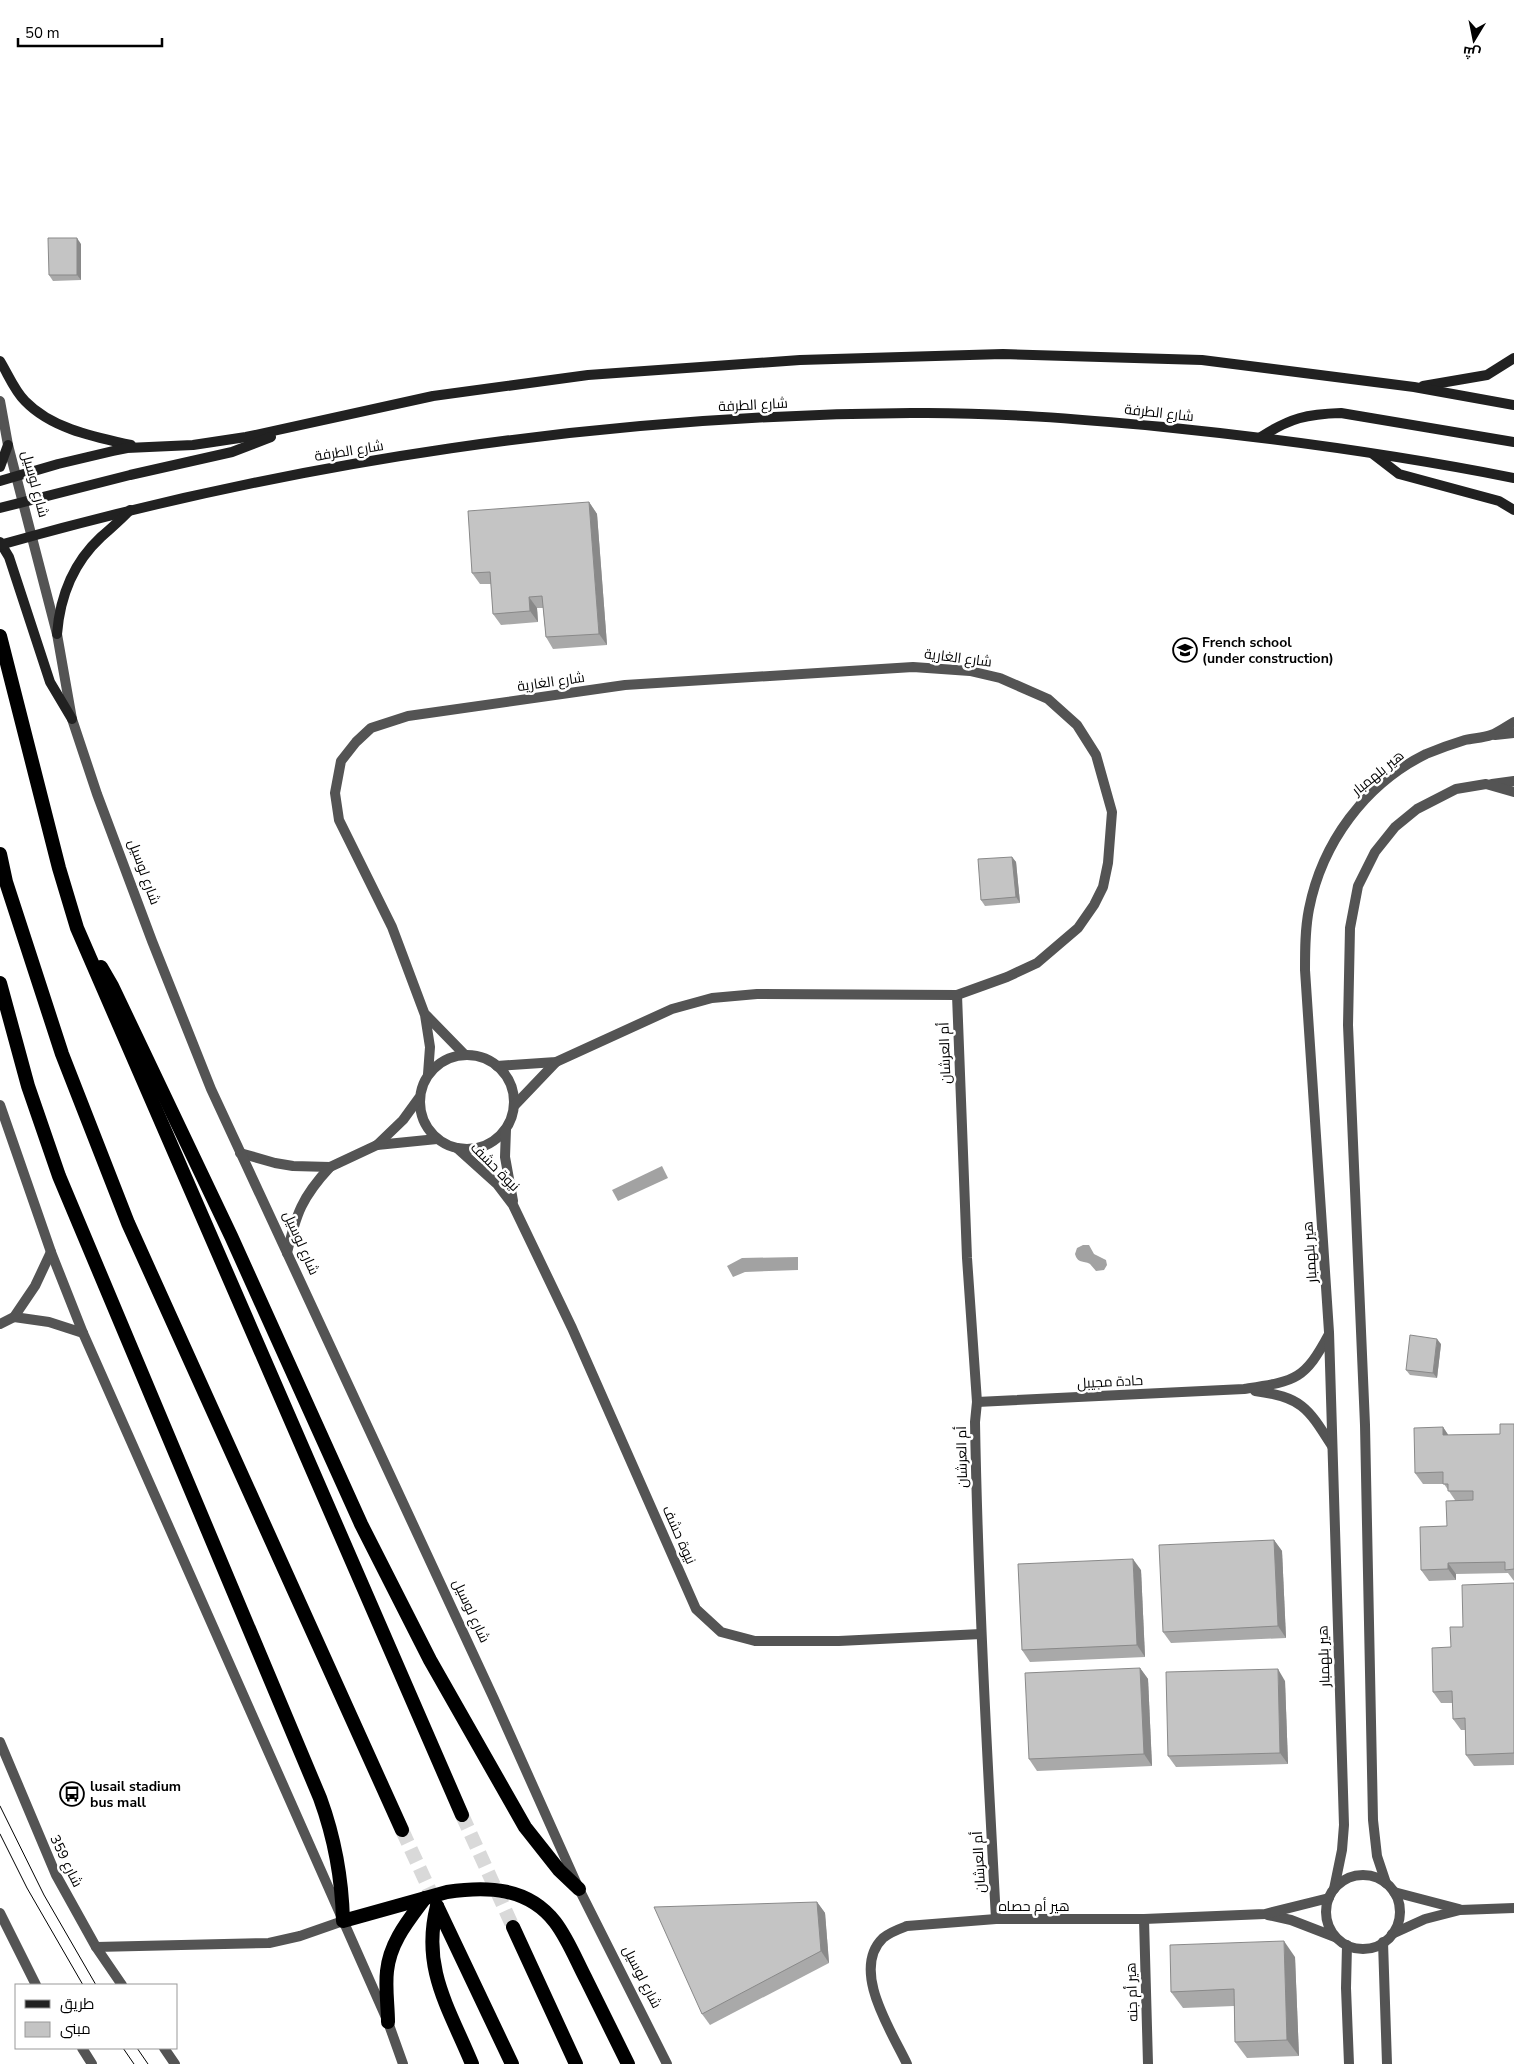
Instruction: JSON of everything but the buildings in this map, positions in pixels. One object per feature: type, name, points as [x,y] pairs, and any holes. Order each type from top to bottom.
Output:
[{"type":"highway","points":[[0,636],[76,928],[462,1815]]},
{"type":"highway","points":[[0,854],[6,882],[62,1054],[128,1223],[402,1830]]},
{"type":"highway","points":[[76,928],[112,986],[231,1236],[361,1524],[430,1660],[525,1827],[553,1863],[579,1889]]},
{"type":"highway","points":[[0,983],[28,1086],[59,1176],[320,1798],[336,1848],[342,1897],[342,1921],[447,1892],[482,1888],[500,1890],[520,1896],[540,1908],[554,1922],[571,1949],[628,2064]]},
{"type":"highway","points":[[388,2022],[386,1972],[391,1950],[398,1936],[425,1898]]},
{"type":"highway","points":[[472,2064],[440,1990],[433,1962],[432,1934],[437,1906],[512,2064]]},
{"type":"highway","points":[[513,1927],[576,2064]]},
{"type":"highway","points":[[532,1968],[586,2064]]},
{"type":"main road","points":[[0,481],[113,450],[193,445],[290,428],[433,396],[578,377],[800,360],[1003,354],[1202,360],[1414,387],[1514,404]]},
{"type":"main road","points":[[1414,387],[1487,374],[1514,358]]},
{"type":"main road","points":[[0,361],[25,400],[39,412],[72,429],[140,447]]},
{"type":"main road","name":"شارع الطرفة","points":[[1,544],[131,510],[296,474],[448,449],[592,431],[705,421],[912,413],[999,415],[1101,421],[1261,437],[1372,453],[1514,478]]},
{"type":"main road","points":[[1261,437],[1292,420],[1312,414],[1341,413],[1514,442]]},
{"type":"main road","points":[[0,508],[130,475],[232,452],[290,428]]},
{"type":"main road","points":[[0,467],[8,445]]},
{"type":"main road","points":[[1372,453],[1399,474],[1499,501],[1514,510]]},
{"type":"main road","points":[[57,634],[63,598],[78,564],[102,536],[131,510]]},
{"type":"main road","points":[[1,544],[9,557],[50,682],[72,719]]},
{"type":"street","name":"شارع لوسيل","points":[[0,402],[8,445],[57,634],[72,719],[97,794],[152,941],[211,1089],[494,1699],[579,1889],[667,2064]]},
{"type":"street","name":"شارع الغارية","points":[[428,1074],[430,1048],[425,1015],[392,927],[339,820],[335,793],[341,761],[356,742],[371,728],[408,716],[625,685],[913,667],[970,671],[1000,678],[1048,699],[1077,725],[1096,755],[1112,812],[1109,855],[1103,887],[1094,905],[1078,928],[1037,963],[1007,977],[957,995],[757,994],[712,998],[672,1009],[556,1062],[497,1066]]},
{"type":"street","name":"هير بلهمبار","points":[[1331,1893],[1342,1850],[1344,1825],[1329,1332],[1305,970],[1309,909],[1319,872],[1335,838],[1352,813],[1370,793],[1398,771],[1426,754],[1465,740],[1491,735],[1514,722]]},
{"type":"street","points":[[1491,735],[1514,733]]},
{"type":"street","points":[[1386,1883],[1377,1856],[1373,1820],[1365,1425],[1348,1025],[1350,928],[1358,886],[1375,852],[1395,826],[1418,809],[1456,789],[1514,782]]},
{"type":"street","points":[[1486,784],[1514,792]]},
{"type":"street","name":"أم العرشان","points":[[957,995],[967,1258],[977,1402],[975,1422],[977,1549],[996,1919]]},
{"type":"street","name":"شارع الغارية","points":[[425,1015],[465,1054]]},
{"type":"street","points":[[465,1054],[482,1058],[497,1066],[504,1072],[512,1088],[514,1106],[512,1118],[506,1129],[489,1144],[473,1149],[457,1148],[437,1139],[427,1128],[420,1114],[419,1098],[423,1082],[428,1074],[438,1064],[451,1057],[465,1054]]},
{"type":"street","name":"شارع الغارية","points":[[514,1106],[556,1062]]},
{"type":"street","points":[[287,1253],[295,1217],[315,1182],[330,1167],[377,1145],[403,1120],[419,1098]]},
{"type":"street","points":[[0,1106],[51,1252],[83,1333],[388,2022],[403,2064]]},
{"type":"street","name":"نيوة حشف","points":[[506,1129],[504,1158],[514,1205],[576,1337],[696,1609],[722,1632],[756,1641],[839,1641],[981,1634]]},
{"type":"street","points":[[377,1145],[437,1139]]},
{"type":"street","name":"نيوة حشف","points":[[457,1148],[497,1184],[514,1205]]},
{"type":"street","points":[[240,1153],[293,1166],[330,1167]]},
{"type":"street","points":[[0,1324],[14,1317],[35,1286],[51,1252]]},
{"type":"street","points":[[14,1317],[49,1322],[83,1333]]},
{"type":"street","name":"حادة مجيبل","points":[[977,1402],[1244,1389],[1280,1383],[1293,1379],[1304,1371],[1316,1358],[1329,1332]]},
{"type":"street","name":"حادة مجيبل","points":[[1244,1389],[1277,1394],[1303,1406],[1313,1415],[1332,1447]]},
{"type":"street","name":"شارع 359","points":[[0,1742],[56,1875],[96,1947],[121,1984]]},
{"type":"street","points":[[1392,1934],[1400,1913],[1394,1892],[1386,1883],[1378,1878],[1359,1875],[1341,1882],[1331,1893],[1326,1908],[1330,1929],[1337,1938],[1347,1945],[1365,1948],[1383,1942],[1392,1934],[1425,1919],[1460,1910],[1514,1908]]},
{"type":"street","points":[[1394,1892],[1460,1910]]},
{"type":"street","name":"هير أم حصاه","points":[[907,2064],[878,2003],[873,1987],[871,1965],[876,1948],[883,1938],[907,1926],[996,1919],[1144,1919],[1265,1914],[1331,1893]]},
{"type":"street","points":[[0,1913],[36,1984]]},
{"type":"street","name":"هير أم حصاه","points":[[1265,1914],[1291,1920],[1337,1938]]},
{"type":"street","name":"هير أم جنه","points":[[1144,1919],[1148,2064]]},
{"type":"street","points":[[96,1947],[269,1943],[300,1936],[342,1921]]},
{"type":"street","points":[[1383,1942],[1387,2064]]},
{"type":"street","points":[[1347,1945],[1346,1988],[1349,2064]]},
{"type":"street","points":[[83,2049],[92,2064]]},
{"type":"street","points":[[165,2049],[175,2064]]},
{"type":"shaded area","points":[[662,1166],[668,1178],[618,1201],[612,1190]]},
{"type":"shaded area","points":[[1089,1245],[1094,1254],[1106,1260],[1107,1265],[1104,1270],[1096,1271],[1090,1264],[1078,1259],[1075,1254],[1077,1248]]},
{"type":"shaded area","points":[[798,1257],[798,1270],[745,1272],[733,1277],[727,1266],[742,1258]]},
{"type":"tunnel","points":[[462,1815],[513,1927]]},
{"type":"tunnel","points":[[402,1830],[437,1906]]},
{"type":"tram line","points":[[0,1806],[44,1895],[95,1984]]},
{"type":"tram line","points":[[0,1834],[27,1888],[82,1984]]},
{"type":"tram line","points":[[124,2049],[134,2064]]},
{"type":"tram line","points":[[138,2049],[148,2064]]},
{"type":"place","name":"French school (under construction)","points":[[1185,650]]},
{"type":"place","name":"lusail stadium bus mall","points":[[72,1794]]}]
